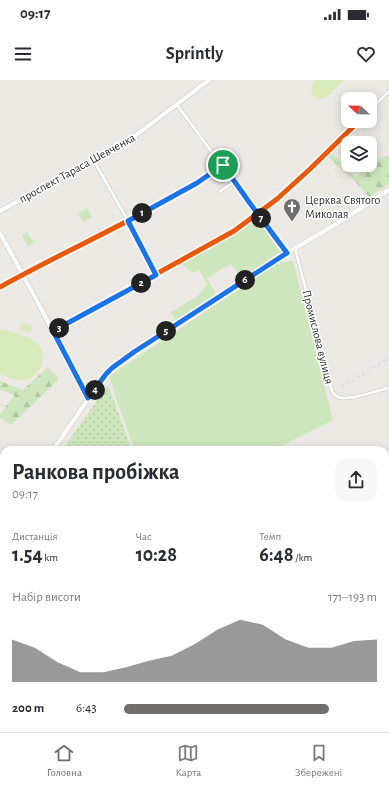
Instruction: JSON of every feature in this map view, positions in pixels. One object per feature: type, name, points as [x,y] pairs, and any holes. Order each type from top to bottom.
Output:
[{"type":"main road","name":"проспект Тараса Шевченка","points":[[0,211],[123,144],[209,80]]},
{"type":"main road","points":[[56,446],[88,398],[112,368],[134,352],[287,253],[389,190]]},
{"type":"main road","points":[[0,233],[88,398]]},
{"type":"street","points":[[377,103],[389,91]]},
{"type":"street","points":[[177,105],[287,253]]},
{"type":"street","points":[[53,331],[234,231],[277,199],[352,128]]},
{"type":"street","points":[[94,161],[128,221],[156,275]]},
{"type":"street","points":[[0,287],[22,274],[128,221],[197,183],[223,165]]},
{"type":"street","points":[[219,192],[234,182]]},
{"type":"street","name":"Промислова вулиця","points":[[295,248],[332,391],[335,395],[344,398],[357,397],[389,388]]},
{"type":"green space","points":[[316,80],[344,80],[327,97],[320,99],[316,98],[311,91]]},
{"type":"green space","points":[[330,152],[341,163],[341,168],[327,156]]},
{"type":"green space","points":[[389,157],[389,184],[369,197],[345,172],[351,172],[356,177],[362,172],[377,172],[377,160]]},
{"type":"green space","points":[[87,208],[92,217],[83,222],[78,213]]},
{"type":"green space","points":[[257,217],[283,252],[242,278],[231,264],[207,278],[216,295],[176,321],[171,312],[199,295],[207,284],[199,270],[192,273],[182,264],[235,234]]},
{"type":"green space","points":[[27,232],[34,243],[28,246],[22,235]]},
{"type":"green space","points":[[293,261],[333,420],[281,446],[133,446],[109,376],[280,262]]},
{"type":"green space","points":[[21,323],[32,326],[30,333],[19,329]]},
{"type":"green space","points":[[0,329],[28,337],[40,347],[43,358],[42,364],[39,370],[30,378],[18,380],[0,374]]},
{"type":"green space","points":[[48,367],[59,379],[11,425],[0,418],[0,414],[15,395],[0,390],[0,381],[23,390]]},
{"type":"green space","points":[[108,385],[131,446],[65,446]]},
{"type":"railway","points":[[339,388],[389,358]]},
{"type":"cycle path","points":[[53,331],[234,231],[277,199],[352,128]]},
{"type":"cycle path","points":[[0,287],[173,197],[223,165]]},
{"type":"place","name":"Церква Святого Миколая","points":[[292,222]]},
{"type":"route","points":[[223,165],[287,253],[134,352],[112,368],[88,398],[53,331],[156,275],[128,221],[197,183],[223,165]]}]
